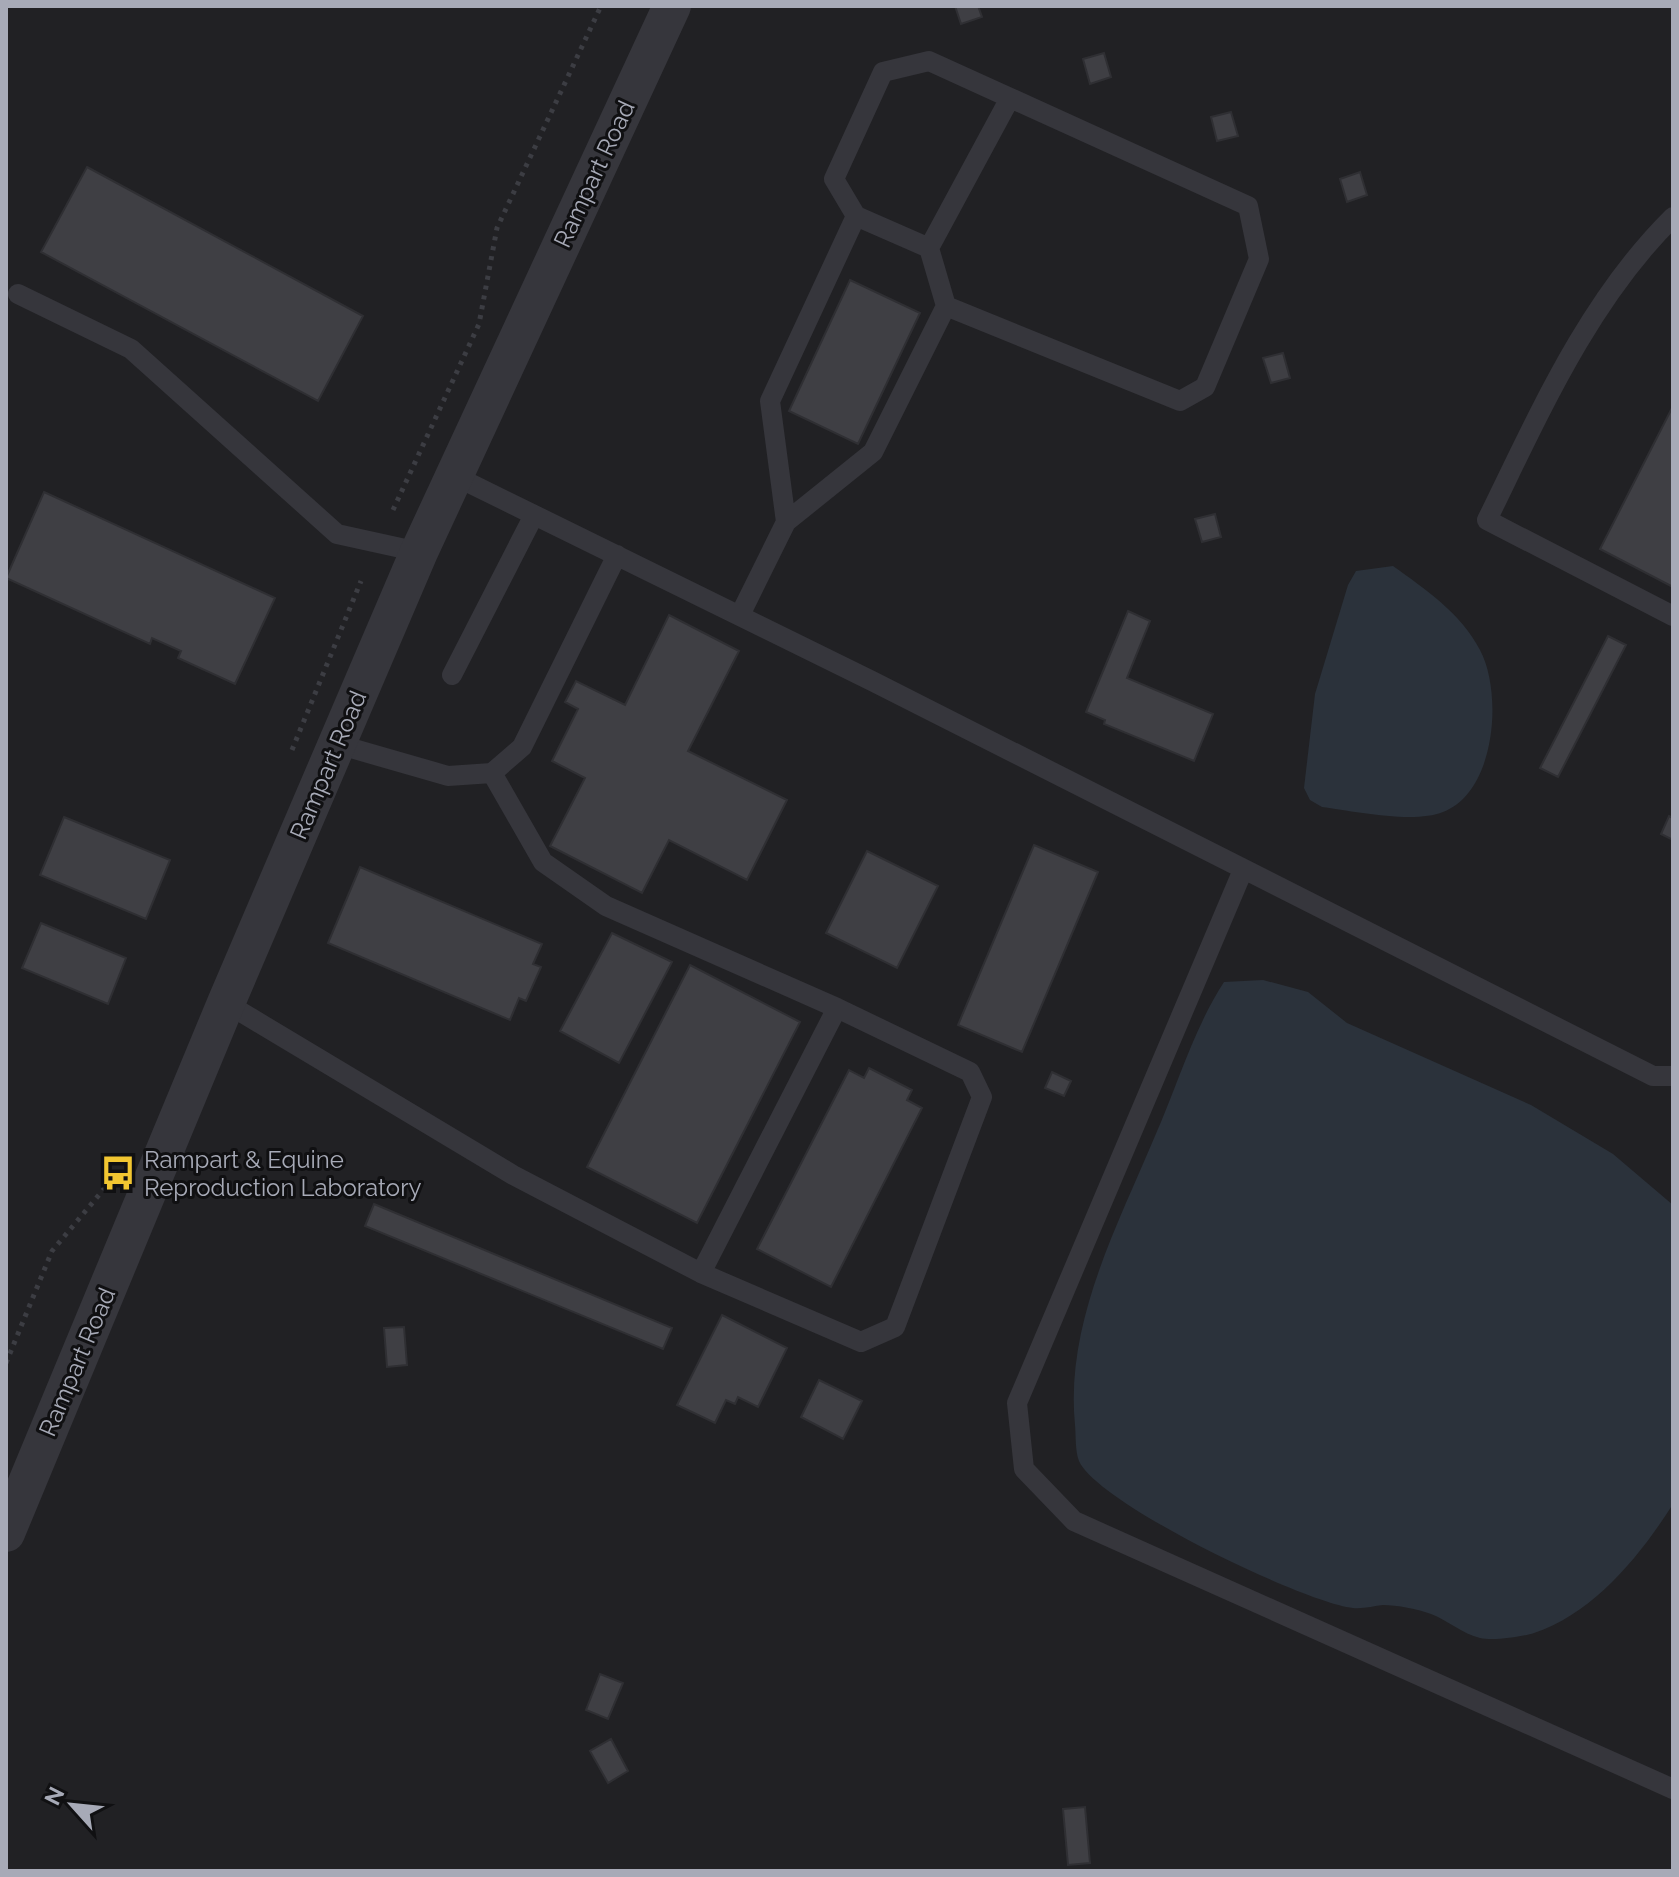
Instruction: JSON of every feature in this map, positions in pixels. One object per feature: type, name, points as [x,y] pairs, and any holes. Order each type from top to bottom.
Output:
[{"type":"street","name":"Rampart Road","points":[[6,1533],[226,1003],[419,552],[672,6]]},
{"type":"lane","points":[[929,248],[856,216],[834,179],[883,72],[929,61],[1248,206],[1259,259],[1205,387],[1180,401],[946,306]]},
{"type":"lane","points":[[740,615],[786,522],[873,452],[946,306],[929,248],[1010,98]]},
{"type":"lane","points":[[786,522],[770,401],[856,216]]},
{"type":"lane","points":[[1673,217],[1610,294],[1557,377],[1487,520],[1673,616]]},
{"type":"lane","points":[[18,294],[131,349],[337,534],[419,552]]},
{"type":"lane","points":[[455,476],[740,615],[1653,1076],[1673,1076]]},
{"type":"lane","points":[[452,675],[534,515]]},
{"type":"lane","points":[[337,744],[448,776],[492,773],[522,747],[617,555]]},
{"type":"lane","points":[[226,1003],[513,1175],[701,1273],[861,1342],[895,1327],[982,1097],[970,1072],[837,1008],[606,906],[543,862],[492,773]]},
{"type":"lane","points":[[1243,870],[1017,1403],[1024,1469],[1074,1521],[1673,1789]]},
{"type":"lane","points":[[701,1273],[837,1008]]},
{"type":"path","points":[[393,510],[479,324],[497,228],[601,6]]},
{"type":"path","points":[[288,757],[361,581]]},
{"type":"path","points":[[6,1363],[52,1251],[113,1175]]},
{"type":"shaded area","points":[[6,6],[1673,6],[1673,1871],[6,1871]]},
{"type":"shaded area","points":[[1393,566],[1463,624],[1480,650],[1491,691],[1490,740],[1474,784],[1461,801],[1443,812],[1416,817],[1383,816],[1322,807],[1310,800],[1304,788],[1315,694],[1348,585],[1356,571]]},
{"type":"shaded area","points":[[1263,980],[1308,992],[1347,1023],[1531,1105],[1613,1154],[1673,1205],[1673,1504],[1646,1543],[1614,1580],[1596,1597],[1556,1624],[1522,1636],[1486,1639],[1414,1609],[1383,1605],[1353,1608],[1328,1602],[1250,1571],[1161,1525],[1094,1479],[1079,1461],[1074,1387],[1078,1350],[1086,1313],[1110,1241],[1213,1000],[1224,982]]},
{"type":"building","points":[[955,6],[978,6],[982,17],[961,24]]},
{"type":"building","points":[[1104,53],[1111,77],[1090,84],[1083,59]]},
{"type":"building","points":[[1231,112],[1238,136],[1217,141],[1211,117]]},
{"type":"building","points":[[87,167],[363,316],[318,401],[41,252]]},
{"type":"building","points":[[1360,172],[1367,195],[1347,202],[1340,179]]},
{"type":"building","points":[[850,280],[920,313],[858,444],[789,411]]},
{"type":"building","points":[[1283,353],[1290,378],[1271,383],[1263,358]]},
{"type":"building","points":[[1673,406],[1673,587],[1600,549]]},
{"type":"building","points":[[44,492],[275,598],[235,684],[178,658],[181,651],[152,638],[150,644],[6,578]]},
{"type":"building","points":[[1215,514],[1221,537],[1202,542],[1195,519]]},
{"type":"building","points":[[1128,611],[1150,621],[1127,678],[1213,714],[1194,761],[1104,724],[1105,720],[1086,712]]},
{"type":"building","points":[[669,615],[739,651],[688,751],[787,800],[747,880],[669,840],[642,893],[550,846],[585,778],[552,761],[578,709],[565,702],[576,681],[625,705]]},
{"type":"building","points":[[1608,636],[1626,645],[1558,777],[1540,768]]},
{"type":"building","points":[[1669,816],[1673,818],[1673,840],[1661,834]]},
{"type":"building","points":[[64,817],[170,860],[146,919],[40,875]]},
{"type":"building","points":[[1034,845],[1098,872],[1022,1052],[958,1025]]},
{"type":"building","points":[[867,851],[938,886],[897,968],[826,933]]},
{"type":"building","points":[[360,867],[542,944],[533,964],[541,967],[526,1001],[519,998],[510,1020],[328,943]]},
{"type":"building","points":[[41,923],[126,958],[108,1004],[22,968]]},
{"type":"building","points":[[612,933],[672,962],[619,1063],[560,1031]]},
{"type":"building","points":[[690,965],[800,1022],[697,1223],[587,1167]]},
{"type":"building","points":[[869,1068],[912,1090],[907,1100],[922,1108],[831,1287],[757,1249],[849,1070],[864,1078]]},
{"type":"building","points":[[1052,1072],[1071,1081],[1064,1096],[1045,1088]]},
{"type":"building","points":[[374,1204],[672,1328],[663,1349],[365,1226]]},
{"type":"building","points":[[722,1315],[787,1348],[758,1407],[738,1397],[735,1404],[726,1400],[715,1423],[677,1405]]},
{"type":"building","points":[[404,1327],[407,1365],[387,1367],[384,1328]]},
{"type":"building","points":[[819,1380],[862,1401],[843,1439],[801,1417]]},
{"type":"building","points":[[600,1674],[623,1683],[608,1719],[586,1710]]},
{"type":"building","points":[[611,1739],[628,1771],[608,1783],[590,1751]]},
{"type":"building","points":[[1085,1807],[1090,1863],[1068,1865],[1063,1809]]},
{"type":"place","name":"Rampart & Equine Reproduction Laboratory","points":[[118,1173]]}]
